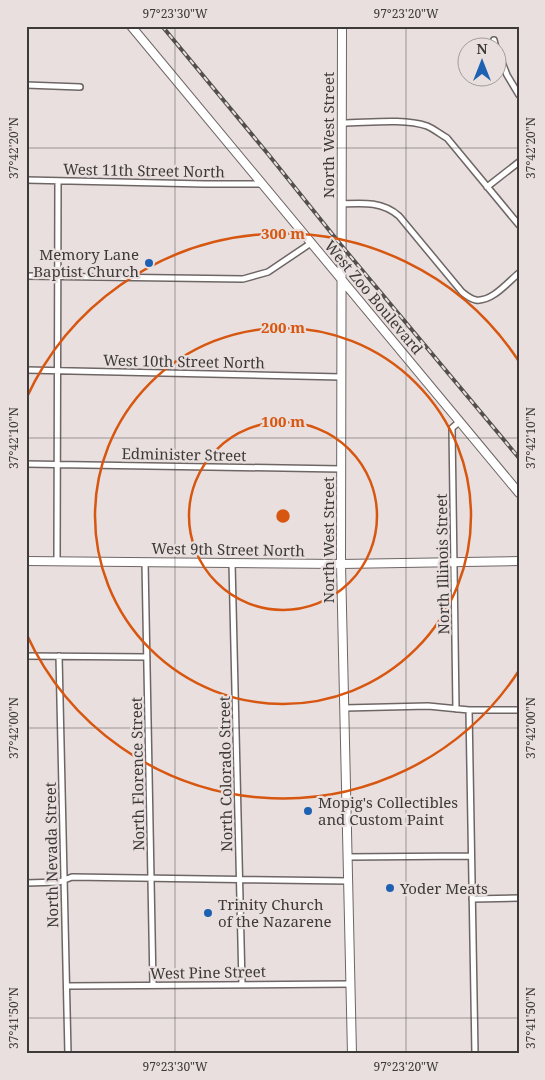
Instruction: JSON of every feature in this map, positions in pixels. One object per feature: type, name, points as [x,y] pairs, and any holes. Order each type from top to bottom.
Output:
[{"type":"main road","name":"West Zoo Boulevard","points":[[131,26],[519,493]]},
{"type":"main road","name":"North West Street","points":[[342,26],[341,564],[352,1054]]},
{"type":"main road","name":"West 9th Street North","points":[[26,561],[341,564],[519,562]]},
{"type":"street","points":[[508,78],[519,95]]},
{"type":"street","points":[[26,85],[80,87]]},
{"type":"street","points":[[342,123],[399,122],[428,127],[447,138],[519,225]]},
{"type":"street","points":[[487,188],[519,162]]},
{"type":"street","name":"West 11th Street North","points":[[26,180],[262,184]]},
{"type":"street","points":[[56,561],[58,181]]},
{"type":"street","points":[[341,204],[375,204],[392,210],[462,292],[471,298],[478,300],[492,296],[519,273]]},
{"type":"street","points":[[26,276],[243,279],[268,272],[311,243]]},
{"type":"street","name":"West 10th Street North","points":[[26,370],[341,377]]},
{"type":"street","name":"North Illinois Street","points":[[456,709],[452,428],[459,422]]},
{"type":"street","name":"Edminister Street","points":[[26,464],[341,469]]},
{"type":"street","name":"North Florence Street","points":[[145,562],[153,985]]},
{"type":"street","name":"North Colorado Street","points":[[232,563],[242,984]]},
{"type":"street","points":[[26,656],[147,658]]},
{"type":"street","name":"North Nevada Street","points":[[59,656],[68,1054]]},
{"type":"street","points":[[344,708],[428,706],[469,710],[519,710]]},
{"type":"street","points":[[469,710],[475,1054]]},
{"type":"street","points":[[347,857],[471,856]]},
{"type":"street","points":[[26,883],[58,882],[72,877],[348,881]]},
{"type":"street","points":[[472,899],[519,898]]},
{"type":"street","name":"West Pine Street","points":[[67,986],[350,984]]},
{"type":"railway","points":[[162,26],[341,245],[519,458]]},
{"type":"place","name":"Memory Lane Baptist Church","points":[[149,263]]},
{"type":"place","name":"Mopig's Collectibles and Custom Paint","points":[[308,811]]},
{"type":"place","name":"Yoder Meats","points":[[390,888]]},
{"type":"place","name":"Trinity Church of the Nazarene","points":[[208,913]]}]
